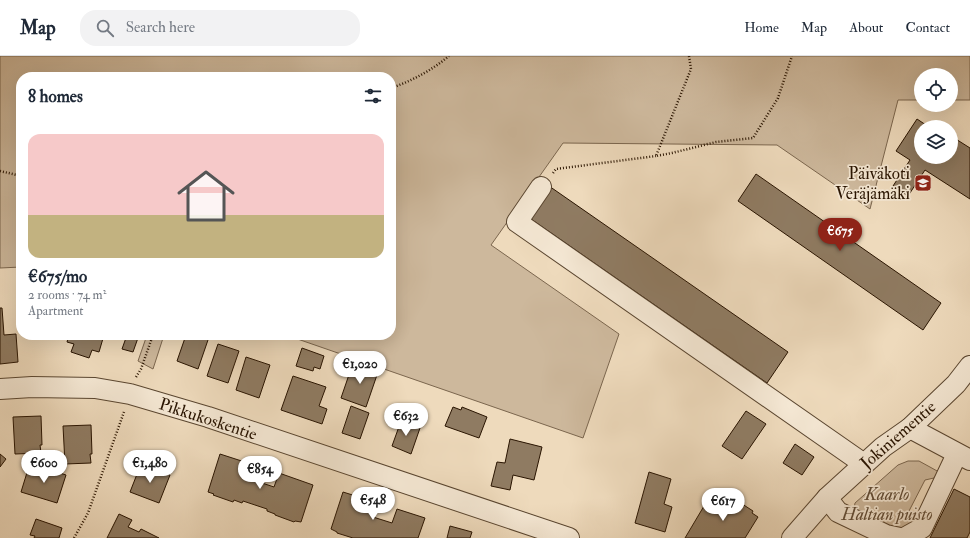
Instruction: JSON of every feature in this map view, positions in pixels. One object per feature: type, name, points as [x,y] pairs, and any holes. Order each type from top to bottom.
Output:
[{"type":"street","points":[[541,187],[517,222],[864,464]]},
{"type":"street","name":"Jokiniementie","points":[[792,538],[827,498],[883,447],[910,428],[956,384],[970,366]]},
{"type":"street","name":"Pikkukoskentie","points":[[0,389],[32,387],[95,388],[130,394],[208,417],[569,538]]},
{"type":"street","points":[[904,538],[922,528],[964,457],[910,428]]},
{"type":"street","points":[[827,498],[838,512],[886,536],[900,538]]},
{"type":"path","points":[[396,86],[423,74],[449,56]]},
{"type":"path","points":[[656,156],[692,69],[689,56]]},
{"type":"path","points":[[541,187],[556,170],[656,156],[716,142],[752,138],[778,98],[792,56]]},
{"type":"path","points":[[0,171],[16,175]]},
{"type":"path","points":[[74,538],[88,513],[134,382],[141,369],[151,340]]},
{"type":"green space","points":[[0,56],[970,56],[970,100],[958,100],[958,68],[914,68],[914,100],[898,100],[870,209],[777,145],[563,143],[491,245],[619,334],[583,438],[300,340],[396,340],[396,72],[16,72],[16,267],[0,268]]},
{"type":"green space","points":[[145,340],[162,340],[153,369],[138,361]]},
{"type":"green space","name":"Kaarlo Haltian puisto","points":[[908,461],[919,461],[939,472],[934,478],[925,480],[909,511],[918,514],[911,524],[904,528],[883,526],[854,509],[855,503],[898,465]]},
{"type":"building","points":[[914,124],[914,164],[958,164],[958,140],[970,148],[970,199],[925,170],[908,196],[893,186],[910,160],[896,151]]},
{"type":"building","points":[[756,174],[941,303],[923,330],[738,201]]},
{"type":"building","points":[[549,186],[788,352],[767,383],[528,217]]},
{"type":"building","points":[[0,308],[2,308],[4,335],[16,334],[18,362],[0,364]]},
{"type":"building","points":[[68,340],[103,340],[99,352],[92,350],[89,358],[71,352],[74,344],[67,342]]},
{"type":"building","points":[[125,340],[137,340],[133,352],[122,349]]},
{"type":"building","points":[[184,340],[208,340],[198,369],[177,361]]},
{"type":"building","points":[[218,344],[239,351],[228,383],[207,376]]},
{"type":"building","points":[[302,348],[324,356],[320,369],[314,367],[313,371],[296,366]]},
{"type":"building","points":[[246,357],[270,365],[259,398],[236,390]]},
{"type":"building","points":[[353,363],[378,372],[366,407],[341,398]]},
{"type":"building","points":[[293,376],[326,387],[319,406],[327,409],[322,424],[281,410]]},
{"type":"building","points":[[351,406],[369,413],[360,439],[342,433]]},
{"type":"building","points":[[453,407],[461,410],[462,407],[487,417],[479,438],[445,426]]},
{"type":"building","points":[[746,411],[766,424],[742,459],[722,446]]},
{"type":"building","points":[[41,416],[41,453],[15,454],[13,417]]},
{"type":"building","points":[[401,421],[420,428],[411,454],[392,446]]},
{"type":"building","points":[[91,425],[91,463],[65,464],[63,426]]},
{"type":"building","points":[[510,439],[542,447],[534,480],[513,475],[510,490],[491,486],[497,462],[505,463]]},
{"type":"building","points":[[795,444],[814,457],[802,475],[783,463]]},
{"type":"building","points":[[0,454],[6,459],[0,467]]},
{"type":"building","points":[[220,454],[254,465],[250,479],[274,487],[279,473],[313,485],[301,522],[294,522],[275,515],[267,511],[267,509],[243,501],[242,503],[234,500],[233,502],[208,492]]},
{"type":"building","points":[[141,464],[170,475],[159,503],[130,492]]},
{"type":"building","points":[[29,466],[37,468],[38,466],[66,475],[57,503],[21,492]]},
{"type":"building","points":[[649,472],[671,479],[664,504],[672,507],[665,532],[635,523]]},
{"type":"building","points":[[954,489],[970,497],[970,532],[967,538],[930,538]]},
{"type":"building","points":[[343,492],[378,503],[373,517],[392,523],[397,509],[425,518],[418,538],[353,538],[337,533],[331,529]]},
{"type":"building","points":[[736,500],[753,511],[752,513],[758,517],[745,538],[685,538],[707,501],[715,506],[717,503],[729,510]]},
{"type":"building","points":[[119,514],[132,520],[128,527],[139,532],[141,529],[159,538],[107,538]]},
{"type":"building","points":[[36,519],[62,528],[59,538],[34,538],[35,536],[30,535]]},
{"type":"building","points":[[450,526],[472,532],[470,538],[447,538]]},
{"type":"place","name":"Päiväkoti Veräjämäki","points":[[923,183]]}]
